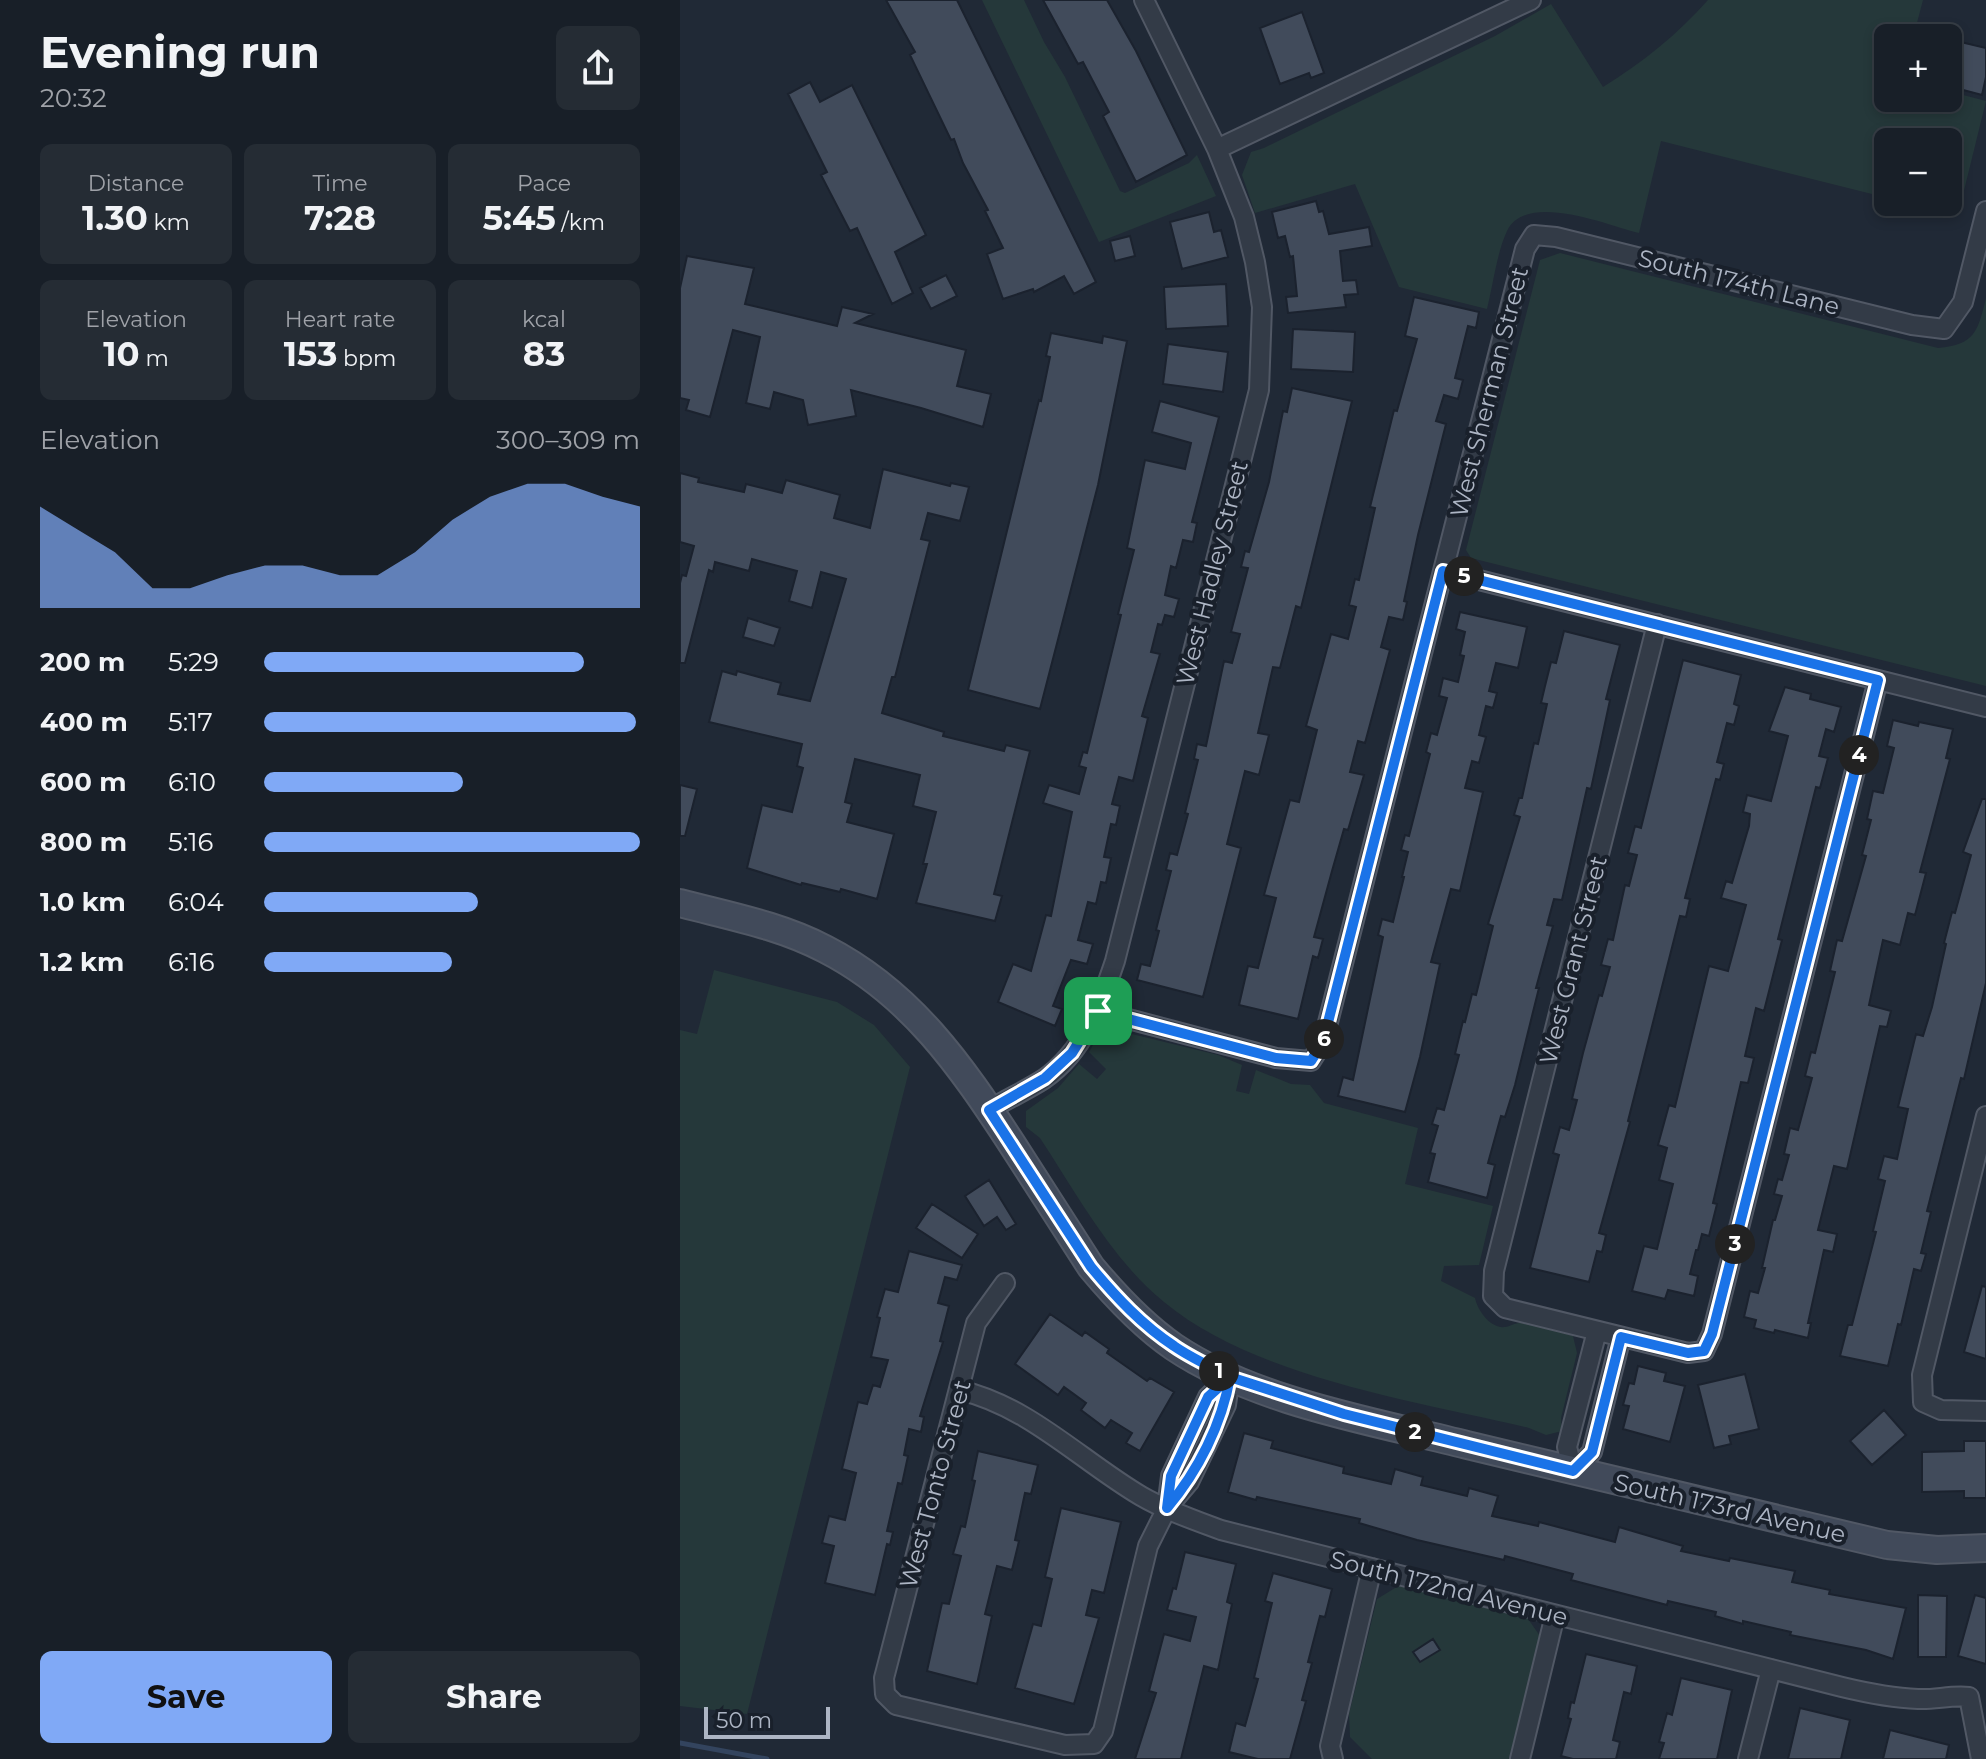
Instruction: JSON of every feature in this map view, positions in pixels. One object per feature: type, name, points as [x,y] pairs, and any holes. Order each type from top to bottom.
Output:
[{"type":"street","name":"West Hadley Street","points":[[989,1110],[1045,1078],[1072,1053],[1098,1011],[1115,961],[1259,390],[1262,307],[1244,217],[1217,149],[1144,0]]},
{"type":"street","points":[[1217,149],[1531,0]]},
{"type":"street","name":"South 174th Lane","points":[[1534,235],[1556,237],[1912,325],[1944,329],[1963,302],[1986,211]]},
{"type":"street","name":"West Sherman Street","points":[[1098,1011],[1276,1058],[1311,1061],[1323,1042],[1525,249],[1534,235]]},
{"type":"street","points":[[1443,571],[1986,707]]},
{"type":"street","name":"West Grant Street","points":[[1597,1331],[1505,1308],[1493,1296],[1494,1271],[1657,624]]},
{"type":"street","points":[[1573,1471],[1567,1447],[1597,1331],[1688,1353],[1704,1351],[1716,1318],[1878,680]]},
{"type":"street","name":"South 173rd Avenue","points":[[680,903],[782,929],[826,949],[866,975],[917,1016],[957,1061],[1091,1267],[1111,1291],[1132,1313],[1175,1347],[1230,1377],[1344,1414],[1887,1545],[1937,1550],[1986,1548]]},
{"type":"street","points":[[1986,1116],[1922,1375],[1923,1402],[1941,1410],[1986,1411]]},
{"type":"street","name":"West Tonto Street","points":[[1005,1283],[976,1323],[884,1678],[885,1694],[896,1705],[1065,1745],[1094,1744],[1103,1731],[1148,1546],[1167,1508]]},
{"type":"street","points":[[1573,1471],[1592,1452],[1621,1337]]},
{"type":"street","points":[[1167,1508],[1189,1482],[1226,1405],[1230,1377]]},
{"type":"street","name":"South 172nd Avenue","points":[[959,1390],[984,1395],[1030,1418],[1143,1497],[1221,1530],[1886,1697],[1922,1700],[1950,1695],[1969,1697],[1981,1759]]},
{"type":"street","points":[[1333,1759],[1330,1746],[1372,1568]]},
{"type":"street","points":[[1520,1759],[1555,1615]]},
{"type":"street","points":[[1748,1759],[1771,1669]]},
{"type":"shaded area","points":[[982,0],[1024,0],[1120,191],[1125,193],[1189,163],[1197,155],[1216,196],[1099,242]]},
{"type":"shaded area","points":[[1708,0],[1923,0],[1917,24],[1874,24],[1874,112],[1962,112],[1962,95],[1986,101],[1962,199],[1962,128],[1874,128],[1874,194],[1661,141],[1639,233],[1568,214],[1531,213],[1517,219],[1504,239],[1487,309],[1399,287],[1355,184],[1255,213],[1242,175],[1251,152],[1495,36],[1551,4],[1603,87],[1632,68],[1684,25]]},
{"type":"shaded area","points":[[1560,253],[1938,348],[1960,344],[1973,334],[1986,298],[1986,686],[1471,558],[1466,550],[1540,260]]},
{"type":"shaded area","points":[[714,970],[837,1002],[874,1025],[910,1067],[747,1714],[680,1706],[680,1030],[697,1034]]},
{"type":"shaded area","points":[[1103,1027],[1218,1055],[1242,1065],[1236,1091],[1249,1094],[1256,1070],[1291,1084],[1310,1085],[1324,1103],[1418,1128],[1405,1184],[1493,1206],[1479,1265],[1444,1266],[1441,1281],[1475,1298],[1481,1313],[1494,1325],[1529,1324],[1573,1336],[1577,1353],[1561,1418],[1562,1431],[1546,1435],[1529,1428],[1388,1396],[1290,1368],[1244,1350],[1201,1328],[1164,1302],[1111,1246],[1040,1138],[1026,1127],[1026,1111],[1058,1088],[1079,1064],[1097,1079],[1106,1069],[1089,1052]]},
{"type":"shaded area","points":[[1400,1585],[1526,1616],[1540,1636],[1509,1759],[1372,1759],[1350,1737],[1349,1714],[1377,1599]]},
{"type":"building","points":[[886,0],[957,0],[1096,282],[1074,294],[1064,276],[1034,292],[1033,289],[1003,299],[987,254],[1003,248],[954,139],[951,140],[910,55],[915,52]]},
{"type":"building","points":[[1043,0],[1107,0],[1187,155],[1136,182],[1103,116],[1109,112],[1083,62],[1078,64]]},
{"type":"building","points":[[1302,12],[1324,73],[1311,78],[1309,73],[1280,84],[1260,28]]},
{"type":"building","points":[[1962,42],[1986,48],[1986,77],[1982,95],[1962,90]]},
{"type":"building","points":[[810,82],[820,102],[852,85],[926,235],[895,252],[913,293],[892,304],[857,228],[850,231],[821,175],[827,172],[788,94]]},
{"type":"building","points":[[1316,201],[1319,212],[1323,211],[1329,234],[1369,227],[1372,246],[1340,251],[1343,281],[1356,280],[1358,294],[1344,295],[1346,307],[1288,313],[1286,297],[1297,296],[1293,256],[1290,257],[1285,236],[1278,238],[1272,212]]},
{"type":"building","points":[[1209,212],[1214,232],[1221,230],[1228,257],[1182,269],[1170,222]]},
{"type":"building","points":[[1130,236],[1135,256],[1115,261],[1110,241]]},
{"type":"building","points":[[687,256],[754,268],[745,304],[837,326],[842,307],[873,314],[855,323],[966,350],[957,386],[991,394],[983,427],[851,390],[856,416],[808,425],[803,400],[774,392],[770,409],[746,403],[760,337],[733,330],[710,417],[686,410],[689,400],[680,398],[680,288]]},
{"type":"building","points":[[946,275],[957,296],[931,309],[920,288]]},
{"type":"building","points":[[1226,284],[1228,326],[1166,329],[1164,287]]},
{"type":"building","points":[[1414,297],[1479,312],[1476,328],[1468,326],[1455,378],[1463,380],[1458,399],[1444,395],[1436,421],[1446,424],[1418,535],[1403,620],[1389,617],[1381,647],[1390,650],[1365,743],[1358,741],[1350,772],[1364,775],[1348,830],[1344,829],[1314,937],[1323,939],[1318,958],[1313,956],[1298,1019],[1239,1005],[1248,966],[1258,968],[1276,898],[1264,895],[1290,800],[1299,802],[1317,730],[1306,726],[1331,634],[1348,639],[1356,607],[1349,605],[1355,579],[1359,580],[1375,508],[1370,507],[1394,410],[1397,411],[1417,339],[1405,336]]},
{"type":"building","points":[[1293,329],[1355,332],[1353,372],[1291,369]]},
{"type":"building","points":[[1051,333],[1102,343],[1103,336],[1127,341],[1098,485],[1040,709],[968,690],[1041,401],[1050,357],[1046,356]]},
{"type":"building","points":[[1168,344],[1228,352],[1223,392],[1163,384]]},
{"type":"building","points":[[1292,388],[1352,401],[1301,608],[1296,606],[1280,668],[1273,667],[1258,733],[1269,735],[1259,775],[1245,771],[1227,844],[1241,848],[1203,997],[1137,980],[1141,964],[1150,966],[1159,931],[1156,930],[1171,871],[1166,870],[1170,853],[1177,855],[1188,814],[1185,813],[1198,760],[1194,759],[1197,744],[1206,746],[1224,661],[1232,663],[1240,634],[1231,632],[1248,568],[1241,567],[1245,551],[1249,552],[1269,482],[1283,411],[1287,412]]},
{"type":"building","points":[[1160,401],[1219,417],[1192,522],[1197,523],[1193,542],[1183,540],[1176,568],[1171,566],[1165,595],[1179,599],[1174,617],[1165,615],[1162,625],[1158,624],[1151,652],[1160,654],[1142,716],[1148,718],[1133,781],[1119,777],[1112,804],[1120,806],[1116,825],[1111,824],[1104,857],[1111,858],[1106,883],[1101,882],[1096,904],[1088,902],[1078,940],[1093,944],[1087,964],[1071,960],[1053,1006],[1062,1009],[1055,1026],[998,1002],[1013,964],[1031,971],[1046,915],[1051,916],[1072,812],[1043,803],[1049,785],[1079,794],[1086,768],[1079,766],[1083,752],[1087,753],[1134,550],[1127,548],[1145,460],[1185,469],[1191,443],[1152,432]]},
{"type":"building","points":[[883,469],[950,486],[951,483],[969,487],[960,521],[928,513],[921,539],[930,541],[895,677],[892,677],[882,713],[944,732],[943,736],[1004,751],[1006,745],[1030,751],[994,894],[1002,896],[995,921],[916,903],[936,812],[913,806],[920,775],[855,759],[845,802],[852,804],[847,822],[894,834],[877,899],[841,889],[840,892],[801,885],[747,868],[762,805],[792,812],[803,768],[797,766],[802,744],[709,722],[722,671],[736,675],[737,671],[781,683],[778,694],[810,701],[846,579],[821,572],[812,608],[789,601],[797,571],[752,559],[749,571],[715,562],[713,572],[709,570],[685,663],[680,663],[680,583],[682,575],[686,576],[694,546],[680,542],[680,473],[699,478],[698,482],[744,492],[746,484],[782,493],[786,480],[840,495],[834,518],[870,528]]},
{"type":"building","points":[[1460,612],[1527,627],[1518,668],[1496,663],[1489,691],[1497,693],[1493,708],[1486,706],[1479,735],[1486,737],[1479,763],[1472,761],[1465,788],[1483,792],[1460,891],[1451,889],[1431,962],[1440,964],[1405,1112],[1338,1096],[1343,1077],[1353,1080],[1383,937],[1378,935],[1382,919],[1393,922],[1408,852],[1401,850],[1405,835],[1409,836],[1430,754],[1426,752],[1431,733],[1437,735],[1447,698],[1439,696],[1443,678],[1458,682],[1465,632],[1456,629]]},
{"type":"building","points":[[748,618],[780,628],[774,646],[743,637]]},
{"type":"building","points":[[1564,631],[1620,645],[1606,699],[1610,700],[1591,789],[1587,788],[1562,900],[1554,899],[1547,925],[1553,926],[1515,1085],[1505,1117],[1501,1116],[1488,1163],[1495,1165],[1487,1198],[1428,1182],[1435,1154],[1430,1153],[1438,1126],[1432,1124],[1437,1108],[1444,1110],[1459,1055],[1455,1054],[1463,1021],[1472,994],[1476,995],[1493,926],[1488,924],[1520,817],[1514,815],[1519,798],[1522,798],[1534,743],[1538,744],[1547,704],[1541,703],[1545,686],[1551,662],[1556,663]]},
{"type":"building","points":[[1683,660],[1741,675],[1734,704],[1739,706],[1734,725],[1727,723],[1717,762],[1724,764],[1720,780],[1716,779],[1685,898],[1690,899],[1686,917],[1680,916],[1630,1122],[1599,1233],[1606,1235],[1602,1252],[1597,1251],[1589,1282],[1530,1268],[1559,1155],[1553,1153],[1560,1127],[1569,1130],[1577,1100],[1572,1099],[1583,1053],[1610,967],[1601,965],[1608,939],[1613,940],[1625,885],[1629,886],[1637,855],[1628,853],[1635,826],[1641,828]]},
{"type":"building","points":[[1785,687],[1811,694],[1810,699],[1841,707],[1834,732],[1826,729],[1819,756],[1828,758],[1820,788],[1816,787],[1778,939],[1782,940],[1764,1011],[1756,1008],[1745,1056],[1754,1058],[1748,1083],[1741,1082],[1713,1203],[1717,1204],[1709,1236],[1702,1234],[1696,1250],[1690,1274],[1698,1276],[1694,1296],[1668,1290],[1665,1299],[1632,1291],[1644,1246],[1657,1249],[1673,1184],[1659,1180],[1667,1148],[1658,1145],[1669,1105],[1675,1107],[1709,966],[1728,971],[1746,905],[1721,898],[1726,881],[1732,883],[1749,826],[1750,814],[1743,812],[1747,795],[1771,801],[1788,736],[1769,731]]},
{"type":"building","points":[[1893,720],[1953,729],[1946,758],[1950,759],[1920,872],[1926,873],[1915,915],[1908,913],[1900,945],[1883,940],[1869,1005],[1891,1011],[1887,1027],[1880,1026],[1847,1169],[1834,1166],[1818,1230],[1837,1234],[1833,1252],[1824,1250],[1808,1323],[1811,1323],[1808,1338],[1775,1330],[1774,1333],[1754,1328],[1756,1320],[1744,1317],[1750,1291],[1758,1293],[1765,1268],[1762,1268],[1773,1220],[1782,1196],[1774,1194],[1778,1179],[1782,1180],[1789,1155],[1784,1154],[1790,1128],[1798,1130],[1812,1078],[1805,1076],[1811,1052],[1815,1053],[1835,972],[1830,971],[1837,940],[1842,941],[1866,856],[1862,855],[1871,820],[1867,819],[1873,791],[1883,793],[1894,748],[1887,746]]},
{"type":"building","points":[[680,785],[697,789],[685,836],[680,836]]},
{"type":"building","points":[[1982,799],[1986,799],[1986,983],[1964,1079],[1961,1078],[1927,1211],[1931,1212],[1921,1253],[1926,1254],[1921,1271],[1914,1269],[1888,1366],[1840,1356],[1848,1325],[1852,1325],[1876,1232],[1873,1231],[1885,1181],[1878,1179],[1884,1156],[1897,1159],[1908,1109],[1898,1107],[1916,1034],[1923,1036],[1932,1007],[1944,943],[1971,855],[1963,852]]},
{"type":"building","points":[[989,1180],[1016,1224],[1006,1230],[997,1217],[984,1226],[965,1196]]},
{"type":"building","points":[[932,1204],[978,1234],[962,1258],[916,1228]]},
{"type":"building","points":[[909,1251],[962,1265],[957,1280],[945,1277],[938,1303],[949,1306],[940,1341],[943,1342],[920,1416],[924,1417],[921,1432],[909,1429],[904,1455],[908,1456],[902,1484],[898,1483],[887,1531],[893,1532],[890,1545],[887,1544],[875,1595],[825,1583],[834,1546],[822,1543],[829,1516],[845,1520],[856,1473],[842,1469],[858,1402],[867,1404],[873,1385],[880,1387],[888,1360],[871,1357],[880,1318],[877,1317],[885,1289],[898,1292]]},
{"type":"building","points":[[1982,1286],[1986,1287],[1986,1359],[1964,1352]]},
{"type":"building","points":[[1050,1314],[1082,1336],[1085,1332],[1109,1349],[1107,1353],[1147,1381],[1150,1378],[1174,1392],[1140,1451],[1126,1443],[1132,1433],[1111,1420],[1105,1428],[1081,1410],[1086,1403],[1064,1387],[1058,1395],[1015,1364]]},
{"type":"building","points":[[1638,1366],[1666,1373],[1664,1381],[1685,1386],[1670,1442],[1623,1429],[1629,1406],[1623,1405],[1629,1383],[1634,1384]]},
{"type":"building","points":[[1745,1374],[1759,1429],[1729,1436],[1731,1444],[1714,1448],[1698,1385]]},
{"type":"building","points":[[1884,1410],[1906,1435],[1872,1465],[1850,1441]]},
{"type":"building","points":[[1244,1433],[1273,1441],[1271,1448],[1344,1467],[1343,1473],[1391,1484],[1395,1469],[1423,1477],[1421,1485],[1467,1496],[1469,1488],[1498,1496],[1492,1516],[1538,1526],[1539,1522],[1615,1542],[1619,1527],[1683,1546],[1681,1551],[1795,1571],[1792,1582],[1830,1590],[1829,1594],[1906,1608],[1893,1659],[1866,1650],[1790,1635],[1791,1632],[1743,1621],[1743,1624],[1715,1616],[1716,1612],[1668,1601],[1667,1605],[1571,1580],[1573,1574],[1505,1556],[1504,1560],[1417,1540],[1359,1523],[1360,1519],[1228,1492]]},
{"type":"building","points":[[1964,1441],[1986,1441],[1986,1498],[1964,1498],[1964,1491],[1922,1492],[1922,1452],[1964,1451]]},
{"type":"building","points":[[978,1451],[1038,1465],[1031,1494],[1025,1493],[1012,1570],[997,1566],[985,1614],[992,1616],[977,1684],[927,1671],[942,1603],[949,1604],[961,1556],[953,1554],[961,1526],[965,1527]]},
{"type":"building","points":[[1061,1508],[1121,1522],[1104,1593],[1092,1590],[1086,1615],[1099,1618],[1074,1704],[1015,1688],[1033,1624],[1041,1626],[1052,1579],[1045,1577]]},
{"type":"building","points":[[1185,1552],[1236,1564],[1227,1602],[1232,1604],[1218,1670],[1204,1666],[1181,1759],[1135,1759],[1156,1693],[1149,1691],[1164,1634],[1190,1641],[1196,1617],[1167,1610]]},
{"type":"building","points":[[1273,1573],[1332,1589],[1325,1617],[1320,1616],[1308,1662],[1312,1663],[1302,1700],[1306,1701],[1290,1759],[1258,1759],[1229,1752],[1236,1723],[1245,1726],[1258,1679],[1254,1678],[1272,1603],[1265,1601]]},
{"type":"building","points":[[1918,1595],[1947,1596],[1946,1657],[1918,1657]]},
{"type":"building","points":[[1975,1595],[1986,1598],[1986,1664],[1958,1656]]},
{"type":"building","points":[[1433,1639],[1440,1650],[1420,1662],[1413,1652]]},
{"type":"building","points":[[1586,1654],[1637,1666],[1631,1694],[1624,1692],[1613,1740],[1620,1742],[1616,1759],[1561,1756],[1571,1719],[1568,1718],[1571,1702],[1574,1703]]},
{"type":"building","points":[[1681,1678],[1732,1690],[1717,1759],[1659,1759],[1664,1743],[1659,1742],[1667,1713],[1672,1715]]},
{"type":"building","points":[[1800,1708],[1850,1720],[1841,1759],[1788,1759]]},
{"type":"building","points":[[1890,1730],[1949,1745],[1946,1759],[1883,1759]]},
{"type":"waterway","points":[[680,1743],[767,1759]]},
{"type":"route","points":[[1098,1011],[1072,1053],[1045,1078],[989,1110],[1091,1267],[1111,1291],[1132,1313],[1175,1347],[1230,1377],[1226,1405],[1189,1482],[1167,1508],[1171,1476],[1208,1397],[1230,1377],[1344,1414],[1573,1471],[1592,1452],[1621,1337],[1688,1353],[1704,1351],[1712,1334],[1878,680],[1443,571],[1323,1042],[1311,1061],[1276,1058],[1098,1011]]}]
